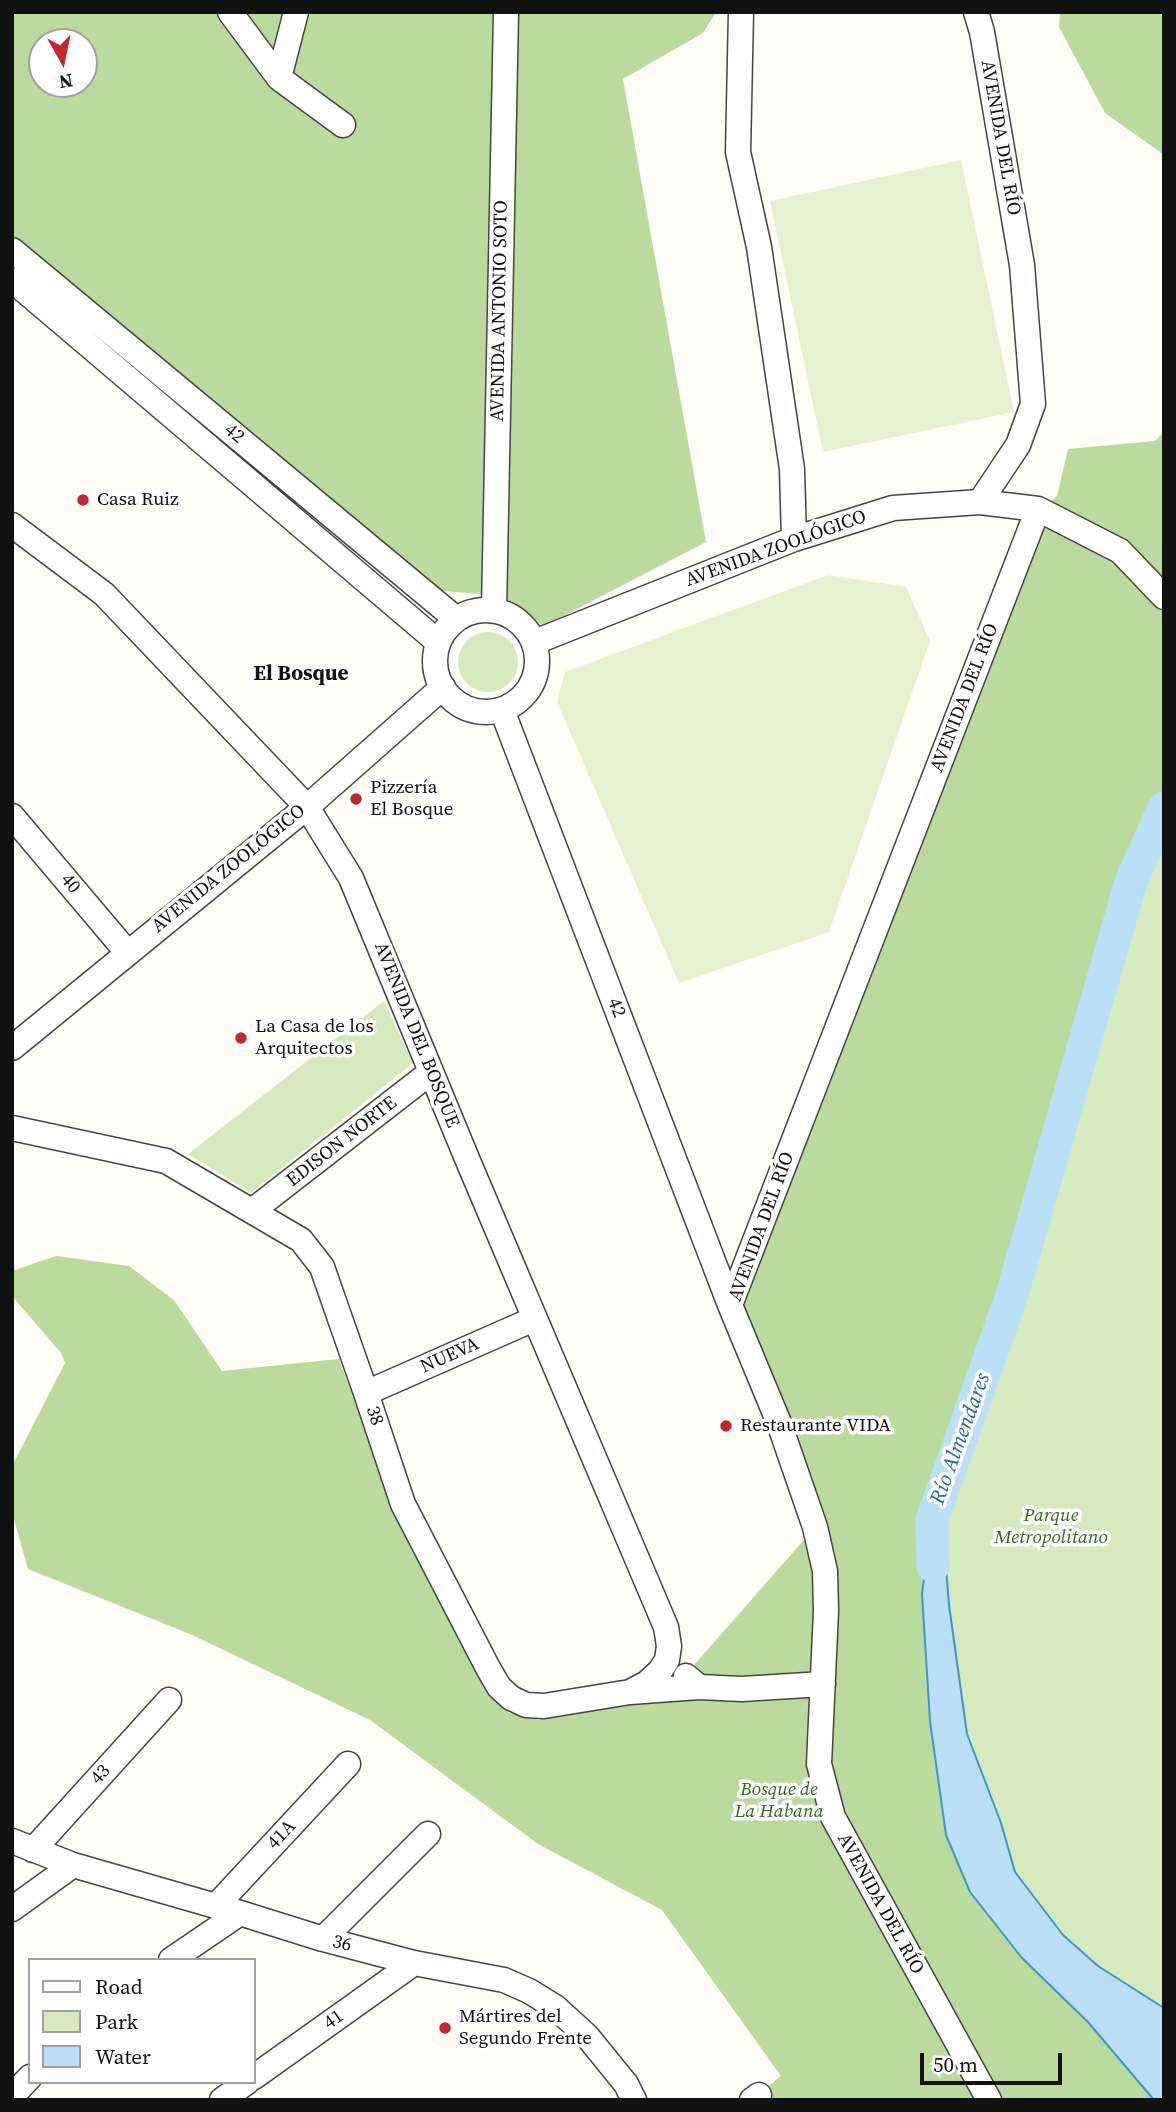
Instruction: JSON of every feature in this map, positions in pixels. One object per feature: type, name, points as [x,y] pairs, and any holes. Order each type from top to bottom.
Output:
[{"type":"street","points":[[230,12],[279,78],[343,125]]},
{"type":"street","points":[[279,78],[296,12]]},
{"type":"street","name":"AVENIDA ANTONIO SOTO","points":[[494,610],[506,12]]},
{"type":"street","points":[[741,12],[738,152],[759,247],[792,469],[794,538]]},
{"type":"street","name":"AVENIDA DEL RÍO","points":[[976,12],[982,32],[1022,265],[1033,404],[1018,445],[980,502]]},
{"type":"street","name":"42","points":[[12,250],[455,618]]},
{"type":"street","name":"42","points":[[12,280],[438,642]]},
{"type":"street","name":"AVENIDA ZOOLÓGICO","points":[[535,642],[794,538],[892,508],[980,502],[1038,509],[1121,551],[1164,597]]},
{"type":"street","name":"AVENIDA DEL RÍO","points":[[989,2100],[833,1817],[819,1764],[825,1571],[815,1527],[779,1423],[730,1306],[1038,509]]},
{"type":"street","name":"AVENIDA DEL BOSQUE","points":[[12,525],[104,594],[307,807],[351,878],[534,1319],[666,1627],[669,1646],[678,1669],[699,1687]]},
{"type":"street","points":[[480,610],[494,610],[519,621],[528,630],[535,642],[538,659],[536,675],[517,702],[502,710],[486,712],[457,704],[437,675],[435,660],[438,642],[445,628],[455,618],[480,610]]},
{"type":"street","name":"AVENIDA ZOOLÓGICO","points":[[12,1048],[307,807],[443,687]]},
{"type":"street","name":"42","points":[[502,710],[730,1306]]},
{"type":"street","name":"40","points":[[12,816],[127,952]]},
{"type":"street","name":"EDISON NORTE","points":[[252,1211],[431,1072]]},
{"type":"street","name":"38","points":[[12,1128],[166,1161],[301,1240],[321,1266],[403,1504],[499,1686],[511,1698],[526,1705],[544,1706],[630,1692],[699,1687]]},
{"type":"street","name":"NUEVA","points":[[366,1393],[534,1319]]},
{"type":"street","points":[[630,1692],[648,1684],[660,1671],[667,1660],[669,1646]]},
{"type":"street","points":[[699,1687],[742,1689],[823,1684]]},
{"type":"street","name":"43","points":[[22,1846],[169,1700]]},
{"type":"street","name":"41A","points":[[216,1906],[348,1764]]},
{"type":"street","points":[[323,1939],[428,1834]]},
{"type":"street","name":"36","points":[[22,1846],[73,1865],[323,1939],[414,1963],[504,1980],[555,2007],[587,2036],[626,2084],[634,2100]]},
{"type":"street","points":[[12,1909],[73,1865]]},
{"type":"street","points":[[174,1958],[240,1913]]},
{"type":"street","name":"41","points":[[256,2076],[414,1963]]},
{"type":"street","points":[[12,2096],[28,2079]]},
{"type":"street","points":[[222,2100],[244,2084]]},
{"type":"green space","points":[[12,12],[716,12],[703,33],[623,79],[706,542],[544,626],[495,595],[429,590],[12,245]]},
{"type":"green space","points":[[1060,12],[1164,12],[1164,155],[1105,113],[1059,27]]},
{"type":"green space","points":[[961,160],[1014,412],[823,452],[770,201]]},
{"type":"green space","name":"Bosque de La Habana","points":[[1164,432],[1164,808],[1131,882],[1011,1298],[932,1520],[922,1594],[930,1721],[946,1835],[970,1892],[1022,1958],[1088,2022],[1154,2100],[752,2100],[781,2076],[662,1910],[538,1844],[370,1720],[190,1634],[28,1569],[12,1512],[12,1466],[65,1363],[61,1353],[12,1296],[12,1271],[56,1256],[129,1266],[174,1300],[222,1371],[339,1359],[392,1503],[490,1697],[509,1713],[539,1720],[694,1665],[810,1533],[730,1305],[1038,513],[1057,496],[1068,449],[1155,441]]},
{"type":"green space","points":[[828,575],[906,587],[930,641],[829,932],[679,983],[557,702],[565,672]]},
{"type":"green space","points":[[488,632],[505,637],[513,645],[518,662],[513,679],[505,687],[488,692],[471,687],[463,679],[458,662],[463,645],[471,637]]},
{"type":"green space","name":"Parque Metropolitano","points":[[1164,808],[1164,2008],[1098,1966],[1063,1935],[1015,1872],[1001,1823],[967,1734],[946,1568],[932,1520],[1011,1298],[1131,882]]},
{"type":"green space","points":[[384,1001],[413,1063],[251,1193],[188,1154]]},
{"type":"water","points":[[932,1520],[946,1568],[967,1734],[1001,1823],[1015,1872],[1063,1935],[1098,1966],[1164,2008],[1164,2100],[1154,2100],[1088,2022],[1022,1958],[970,1892],[946,1835],[930,1721],[922,1594]]},
{"type":"waterway","name":"Río Almendares","points":[[933,1566],[932,1520],[1011,1298],[1131,882],[1164,808]]},
{"type":"place","name":"Casa Ruiz","points":[[83,500]]},
{"type":"place","name":"Pizzería El Bosque","points":[[356,799]]},
{"type":"place","name":"La Casa de los Arquitectos","points":[[241,1038]]},
{"type":"place","name":"Restaurante VIDA","points":[[726,1426]]},
{"type":"place","name":"Mártires del Segundo Frente","points":[[445,2028]]},
{"type":"district","name":"El Bosque","points":[[301,675]]}]
